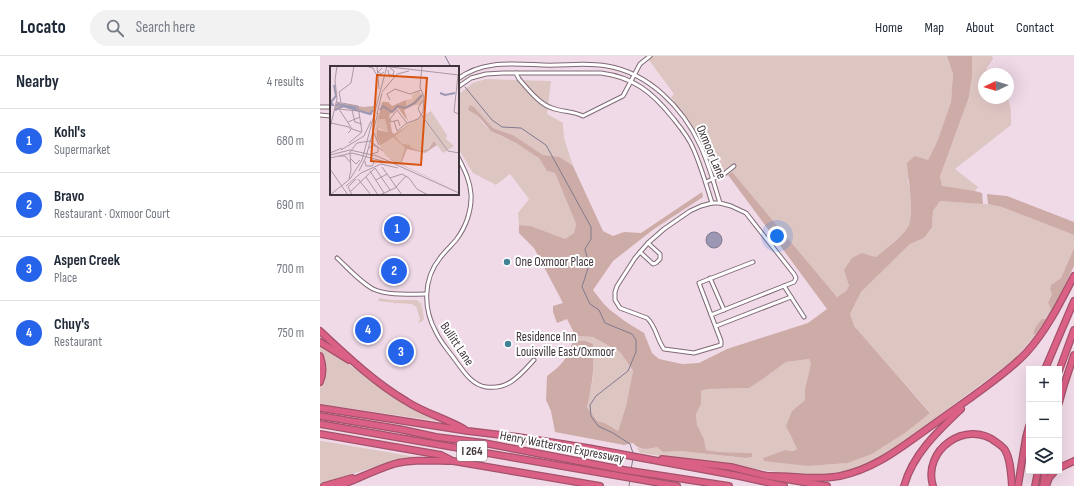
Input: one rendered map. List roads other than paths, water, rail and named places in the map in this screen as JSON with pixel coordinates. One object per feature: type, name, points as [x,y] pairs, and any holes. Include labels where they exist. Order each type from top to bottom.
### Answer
[{"type":"highway","points":[[767,476],[783,475],[802,478],[838,476],[868,468],[880,461],[1004,374],[1033,344],[1052,319],[1074,276]]},
{"type":"highway","points":[[1046,366],[1074,301]]},
{"type":"highway","points":[[1061,366],[1074,330]]},
{"type":"highway","points":[[320,331],[355,362],[405,401],[423,411],[468,431]]},
{"type":"highway","points":[[320,342],[342,356],[355,362]]},
{"type":"highway","points":[[1059,402],[1074,355]]},
{"type":"highway","points":[[320,356],[323,363],[323,371],[320,382]]},
{"type":"highway","points":[[904,485],[912,467],[929,440],[978,392]]},
{"type":"highway","points":[[320,408],[468,431],[518,437],[626,456],[731,467],[767,476],[826,486]]},
{"type":"highway","name":"Henry Watterson Expressway","points":[[320,416],[624,470],[729,486]]},
{"type":"highway","name":"Henry Watterson Expressway","points":[[320,424],[677,486]]},
{"type":"highway","points":[[933,486],[932,467],[936,456],[942,447],[950,440],[970,433],[990,437],[1005,450],[1011,472],[1012,486]]},
{"type":"highway","points":[[320,434],[441,455],[453,461]]},
{"type":"highway","points":[[1018,486],[1026,437]]},
{"type":"highway","points":[[641,457],[784,486]]},
{"type":"highway","points":[[324,486],[412,461],[453,461],[600,486]]},
{"type":"highway","points":[[1062,467],[1074,461]]},
{"type":"highway","points":[[339,486],[387,467]]},
{"type":"highway","points":[[1035,486],[1037,474]]},
{"type":"highway","points":[[1043,486],[1045,474]]},
{"type":"highway","points":[[1046,486],[1052,474]]},
{"type":"street","points":[[516,73],[519,79],[546,106],[583,116],[620,98],[625,94],[640,64],[650,56]]},
{"type":"street","name":"Oxmoor Lane","points":[[459,78],[483,66],[500,64],[595,65],[615,68],[634,74],[656,87],[689,125],[702,150],[720,203]]},
{"type":"street","name":"Oxmoor Lane","points":[[459,86],[471,78],[486,74],[516,73],[601,73],[631,81],[657,99],[680,127],[693,147],[712,203]]},
{"type":"street","points":[[320,106],[330,107]]},
{"type":"street","points":[[320,115],[330,116]]},
{"type":"street","name":"Bullitt Lane","points":[[459,159],[468,179],[470,189],[469,213],[457,239],[440,258],[433,269],[426,294],[429,316],[435,332],[466,374],[478,384],[488,387],[506,385],[516,380],[534,360]]},
{"type":"street","points":[[706,182],[724,174],[734,166]]},
{"type":"street","points":[[711,315],[794,282],[796,278],[746,213],[720,203],[712,203],[690,211],[648,242],[622,277],[615,292],[616,300],[620,308],[647,318],[650,321],[664,349],[669,351],[694,353],[721,345],[716,326],[711,315],[699,283],[753,262]]},
{"type":"street","points":[[640,252],[652,264],[660,260],[660,254],[648,242]]},
{"type":"street","points":[[338,258],[362,281],[374,289],[393,294],[426,294]]},
{"type":"street","points":[[710,278],[724,310]]},
{"type":"street","points":[[784,286],[804,317]]},
{"type":"street","points":[[716,326],[791,297]]},
{"type":"waterway","points":[[445,56],[450,66]]},
{"type":"waterway","points":[[465,87],[492,120],[502,127],[521,128],[546,145],[591,227],[591,239],[585,249],[589,265],[582,287],[590,304],[599,310],[605,323],[632,334],[636,340],[636,352],[628,371],[596,396],[590,405],[591,416],[598,426],[613,433],[630,444],[633,453]]},
{"type":"waterway","points":[[631,469],[633,459]]},
{"type":"waterway","points":[[629,486],[630,480]]},
{"type":"place","name":"Kohl's","points":[[397,229]]},
{"type":"place","name":"One Oxmoor Place","points":[[507,262]]},
{"type":"place","name":"Bravo","points":[[394,271]]},
{"type":"place","name":"Chuy's","points":[[368,330]]},
{"type":"place","name":"Residence Inn Louisville East/Oxmoor","points":[[508,344]]},
{"type":"place","name":"Aspen Creek","points":[[401,352]]}]
